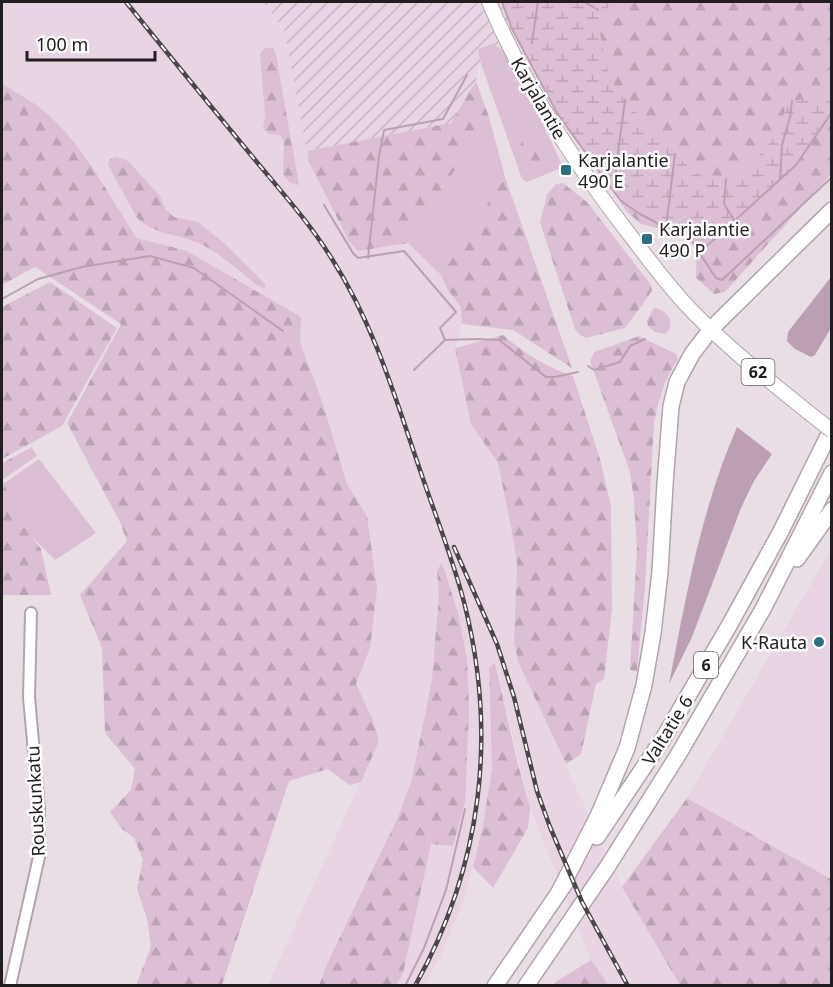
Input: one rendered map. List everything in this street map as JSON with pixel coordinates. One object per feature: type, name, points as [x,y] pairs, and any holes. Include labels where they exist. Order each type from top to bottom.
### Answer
[{"type":"highway","points":[[560,890],[598,816],[627,748],[638,706],[653,633],[660,572],[671,406],[677,382],[692,354],[711,329],[831,210]]},
{"type":"highway","name":"Valtatie 6","points":[[495,986],[664,737],[781,531],[831,429]]},
{"type":"highway","name":"Valtatie 6","points":[[526,986],[608,866],[678,755],[763,609],[831,473]]},
{"type":"highway","points":[[763,609],[831,510]]},
{"type":"main road","name":"Karjalantie","points":[[489,2],[515,59],[570,152],[595,189],[665,281],[711,329]]},
{"type":"main road","name":"62","points":[[711,329],[773,384],[831,429]]},
{"type":"street","name":"Rouskunkatu","points":[[10,986],[39,857],[39,808],[29,697],[31,613]]},
{"type":"shaded area","points":[[2,2],[263,2],[284,29],[309,162],[358,251],[408,243],[441,275],[448,290],[461,307],[462,324],[455,348],[471,424],[498,463],[517,563],[514,641],[518,662],[622,887],[680,985],[608,985],[591,960],[530,808],[495,663],[489,667],[492,769],[483,825],[464,900],[440,958],[424,985],[268,985],[379,741],[373,720],[356,684],[370,648],[367,516],[347,484],[323,404],[300,342],[301,317],[187,251],[137,238],[81,152],[54,120],[24,97],[2,84]]},
{"type":"shaded area","points":[[263,2],[542,2],[496,45],[479,49],[480,61],[476,81],[451,123],[307,151],[284,29]]},
{"type":"shaded area","points":[[831,277],[831,328],[815,355],[811,357],[795,349],[787,341],[788,332]]},
{"type":"shaded area","points":[[737,427],[772,454],[754,481],[741,508],[692,637],[669,684],[688,586],[704,521],[724,458]]},
{"type":"shaded area","points":[[831,549],[831,879],[687,798]]},
{"type":"green space","points":[[502,2],[611,2],[598,25],[609,76],[625,100],[675,154],[706,179],[726,179],[746,171],[782,128],[785,105],[792,101],[831,94],[831,112],[796,165],[700,252],[691,240],[679,231],[661,225],[621,201],[557,113],[512,29]]},
{"type":"green space","points":[[542,2],[831,2],[831,174],[725,292],[714,294],[696,278],[697,238],[641,224],[626,211],[555,90]]},
{"type":"green space","points":[[493,44],[503,50],[562,164],[559,169],[527,182],[522,179],[480,61],[478,49]]},
{"type":"green space","points":[[265,48],[273,48],[276,55],[299,185],[290,183],[283,174],[284,141],[280,135],[269,134],[263,129],[265,114],[260,54]]},
{"type":"green space","points":[[476,81],[489,117],[408,243],[358,251],[349,241],[309,162],[307,151],[451,123]]},
{"type":"green space","points":[[2,84],[43,110],[67,134],[89,162],[137,238],[187,251],[301,317],[300,342],[323,404],[347,484],[367,516],[377,589],[370,648],[356,684],[373,720],[379,741],[361,782],[349,785],[328,769],[289,781],[222,985],[136,985],[151,947],[147,919],[137,889],[143,860],[134,838],[121,828],[110,812],[131,790],[135,769],[105,733],[102,648],[80,595],[127,541],[120,522],[67,423],[121,324],[35,267],[2,285]]},
{"type":"green space","points":[[489,117],[505,177],[441,275],[408,243]]},
{"type":"green space","points":[[524,139],[533,142],[543,155],[546,165],[543,175],[530,177],[520,166],[516,152]]},
{"type":"green space","points":[[115,157],[127,160],[160,196],[166,210],[174,217],[198,222],[225,244],[266,285],[264,288],[201,244],[151,228],[137,218],[108,165],[110,159]]},
{"type":"green space","points":[[505,177],[572,368],[513,330],[462,324],[461,307],[448,290],[441,275]]},
{"type":"green space","points":[[563,183],[587,202],[651,285],[652,290],[648,297],[625,328],[586,338],[575,329],[540,222],[547,195],[556,184]]},
{"type":"green space","points":[[50,282],[117,328],[62,426],[2,459],[2,307]]},
{"type":"green space","points":[[654,308],[663,311],[669,318],[669,330],[665,334],[655,332],[648,326],[647,320]]},
{"type":"green space","points":[[503,335],[536,359],[573,376],[600,459],[611,506],[612,609],[604,679],[596,684],[581,754],[566,764],[518,662],[514,641],[517,563],[511,527],[498,463],[471,424],[455,348]]},
{"type":"green space","points":[[639,336],[676,354],[678,359],[660,398],[654,423],[645,587],[637,671],[630,670],[637,549],[630,472],[590,361],[594,352]]},
{"type":"green space","points":[[32,447],[37,456],[2,480],[2,463]]},
{"type":"green space","points":[[39,459],[96,533],[55,560],[26,531],[2,485]]},
{"type":"green space","points":[[2,480],[20,520],[41,549],[51,595],[2,595]]},
{"type":"green space","points":[[442,563],[458,613],[467,659],[469,710],[465,802],[453,846],[431,844],[403,973],[396,985],[319,985],[398,817],[412,779],[432,680],[439,595],[437,570]]},
{"type":"green space","points":[[495,663],[530,808],[528,828],[493,888],[473,867],[483,825],[492,769],[489,667]]},
{"type":"green space","points":[[687,798],[831,879],[831,985],[680,985],[622,887]]},
{"type":"green space","points":[[591,960],[608,985],[554,985],[557,981]]},
{"type":"waterway","points":[[502,2],[512,29],[557,113],[621,201],[640,214],[679,231],[691,240],[716,278],[722,280],[832,177]]},
{"type":"waterway","points":[[532,43],[538,2]]},
{"type":"waterway","points":[[585,2],[598,10]]},
{"type":"waterway","points":[[368,258],[384,130],[443,119],[467,75]]},
{"type":"waterway","points":[[613,190],[625,100]]},
{"type":"waterway","points":[[780,179],[782,145],[792,101]]},
{"type":"waterway","points":[[700,252],[796,165],[832,112]]},
{"type":"waterway","points":[[666,227],[675,154]]},
{"type":"waterway","points":[[726,179],[724,204],[734,220]]},
{"type":"waterway","points":[[324,205],[358,258],[404,251],[456,312],[440,328],[445,340]]},
{"type":"waterway","points":[[2,299],[38,279],[82,267],[150,256],[194,268],[283,331]]},
{"type":"waterway","points":[[414,370],[445,340],[476,339],[499,340],[546,377],[578,372]]},
{"type":"waterway","points":[[588,366],[594,370],[620,362],[630,346],[645,339]]},
{"type":"waterway","points":[[405,986],[424,948],[446,890],[465,809]]},
{"type":"railway","points":[[126,2],[304,219],[347,284],[360,309],[392,387],[464,602],[474,652],[480,701],[481,750],[477,799],[469,847],[456,894],[438,941],[415,986]]},
{"type":"railway","points":[[454,547],[497,644],[514,697],[537,791],[550,827],[582,902],[628,986]]},
{"type":"place","name":"Karjalantie 490 E","points":[[566,170]]},
{"type":"place","name":"Karjalantie 490 P","points":[[647,239]]},
{"type":"place","name":"K-Rauta","points":[[819,642]]}]
